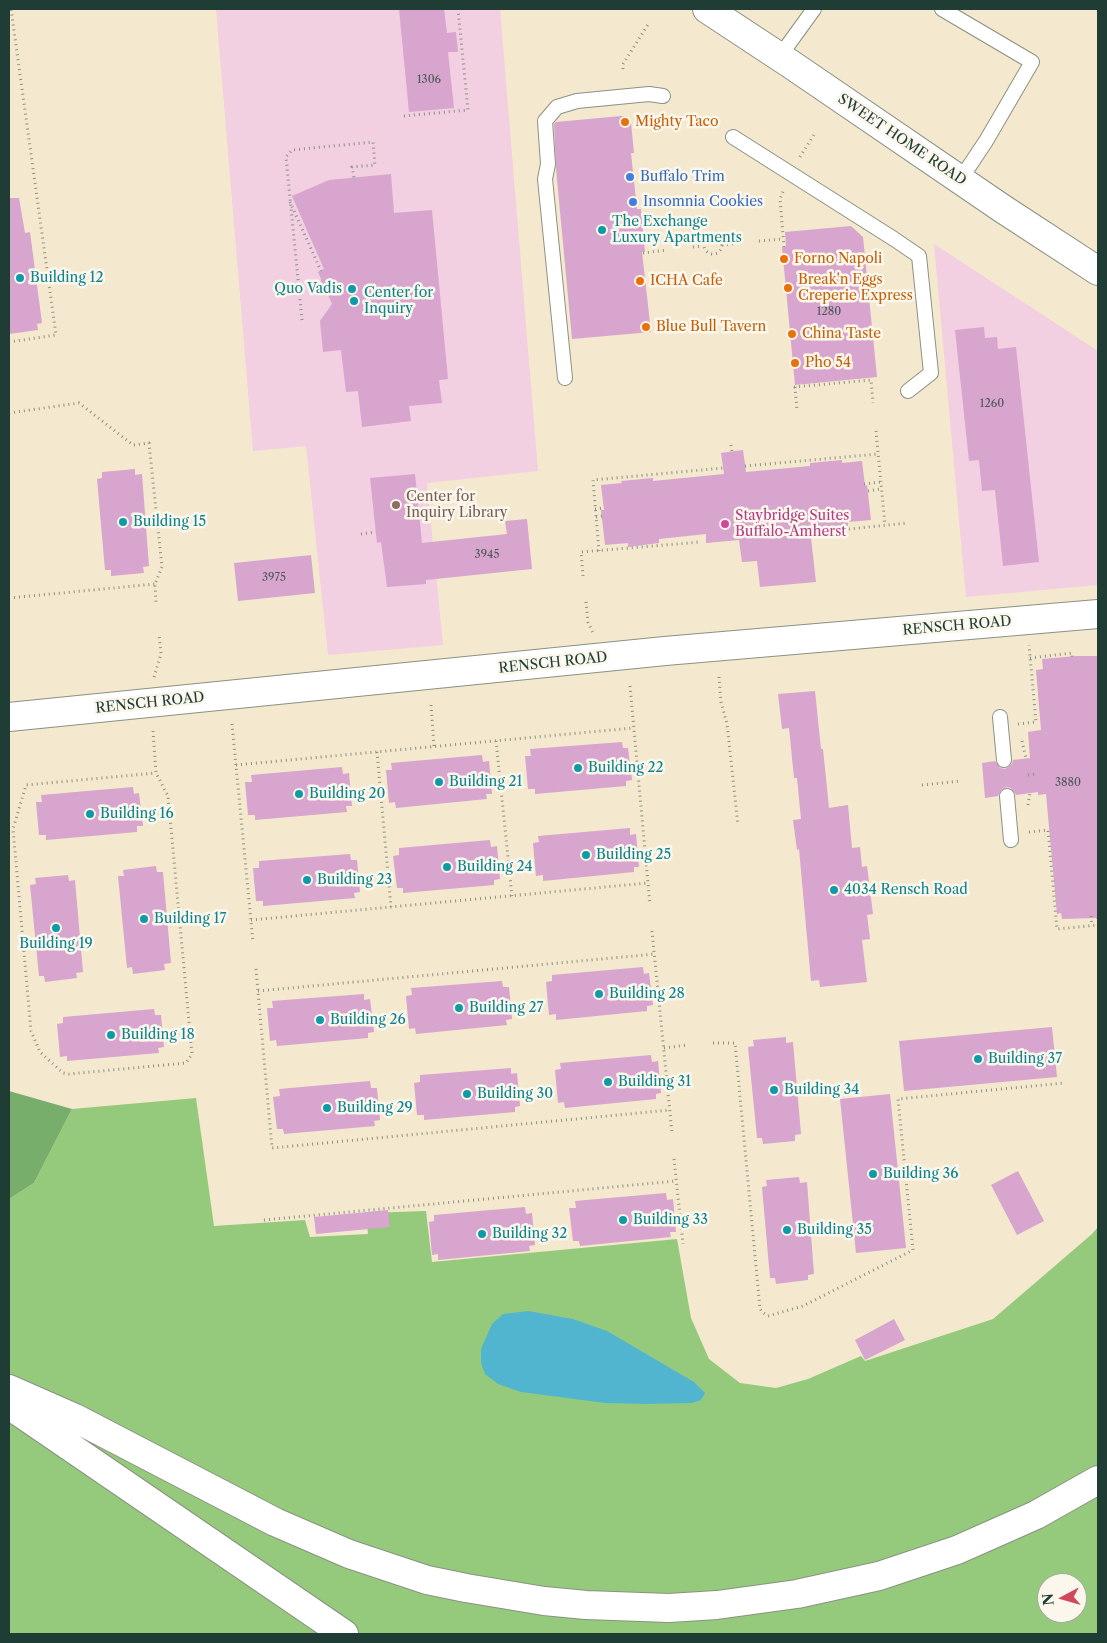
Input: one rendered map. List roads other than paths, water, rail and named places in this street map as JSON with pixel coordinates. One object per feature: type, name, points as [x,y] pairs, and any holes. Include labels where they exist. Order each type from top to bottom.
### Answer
[{"type":"main road","name":"SWEET HOME ROAD","points":[[707,9],[780,56],[960,180],[1098,271]]},
{"type":"main road","name":"RENSCH ROAD","points":[[9,717],[665,651],[1098,614]]},
{"type":"main road","points":[[9,1389],[75,1418],[275,1522],[349,1554],[427,1580],[544,1601],[586,1606],[650,1608],[717,1605],[796,1594],[879,1576],[957,1550],[1028,1519],[1098,1480]]},
{"type":"main road","points":[[9,1405],[344,1634]]},
{"type":"lane","points":[[780,56],[814,9]]},
{"type":"lane","points":[[942,9],[1032,62],[986,141],[960,180]]},
{"type":"lane","points":[[565,378],[545,179],[548,164],[545,121],[557,107],[577,101],[649,94],[663,96]]},
{"type":"lane","points":[[733,137],[919,256],[931,373],[908,391]]},
{"type":"lane","points":[[1000,717],[1004,760]]},
{"type":"lane","points":[[1007,796],[1011,840]]},
{"type":"water","points":[[528,1311],[573,1319],[607,1331],[694,1382],[705,1393],[701,1400],[692,1403],[605,1403],[521,1392],[498,1384],[485,1374],[481,1363],[481,1349],[492,1324],[503,1314]]},
{"type":"place","name":"Mighty Taco","points":[[625,122]]},
{"type":"place","name":"Buffalo Trim","points":[[630,177]]},
{"type":"place","name":"Insomnia Cookies","points":[[633,202]]},
{"type":"place","name":"The Exchange Luxury Apartments","points":[[602,230]]},
{"type":"place","name":"Forno Napoli","points":[[784,259]]},
{"type":"place","name":"Building 12","points":[[20,278]]},
{"type":"place","name":"ICHA Cafe","points":[[640,281]]},
{"type":"place","name":"Break'n Eggs Creperie Express","points":[[788,288]]},
{"type":"place","name":"Quo Vadis","points":[[352,289]]},
{"type":"place","name":"Center for Inquiry","points":[[354,301]]},
{"type":"place","name":"Blue Bull Tavern","points":[[646,327]]},
{"type":"place","name":"China Taste","points":[[792,334]]},
{"type":"place","name":"Pho 54","points":[[795,363]]},
{"type":"place","name":"Center for Inquiry Library","points":[[396,505]]},
{"type":"place","name":"Building 15","points":[[123,522]]},
{"type":"place","name":"Staybridge Suites Buffalo-Amherst","points":[[725,524]]},
{"type":"place","name":"Building 22","points":[[578,768]]},
{"type":"place","name":"Building 21","points":[[439,782]]},
{"type":"place","name":"Building 20","points":[[299,794]]},
{"type":"place","name":"Building 16","points":[[90,814]]},
{"type":"place","name":"Building 25","points":[[586,855]]},
{"type":"place","name":"Building 24","points":[[447,867]]},
{"type":"place","name":"Building 23","points":[[307,880]]},
{"type":"place","name":"4034 Rensch Road","points":[[834,890]]},
{"type":"place","name":"Building 17","points":[[144,919]]},
{"type":"place","name":"Building 19","points":[[56,928]]},
{"type":"place","name":"Building 28","points":[[599,994]]},
{"type":"place","name":"Building 27","points":[[459,1008]]},
{"type":"place","name":"Building 26","points":[[320,1020]]},
{"type":"place","name":"Building 18","points":[[111,1035]]},
{"type":"place","name":"Building 37","points":[[978,1059]]},
{"type":"place","name":"Building 31","points":[[608,1082]]},
{"type":"place","name":"Building 34","points":[[774,1090]]},
{"type":"place","name":"Building 30","points":[[467,1094]]},
{"type":"place","name":"Building 29","points":[[327,1108]]},
{"type":"place","name":"Building 36","points":[[873,1174]]},
{"type":"place","name":"Building 33","points":[[623,1220]]},
{"type":"place","name":"Building 35","points":[[787,1230]]},
{"type":"place","name":"Building 32","points":[[482,1234]]}]
